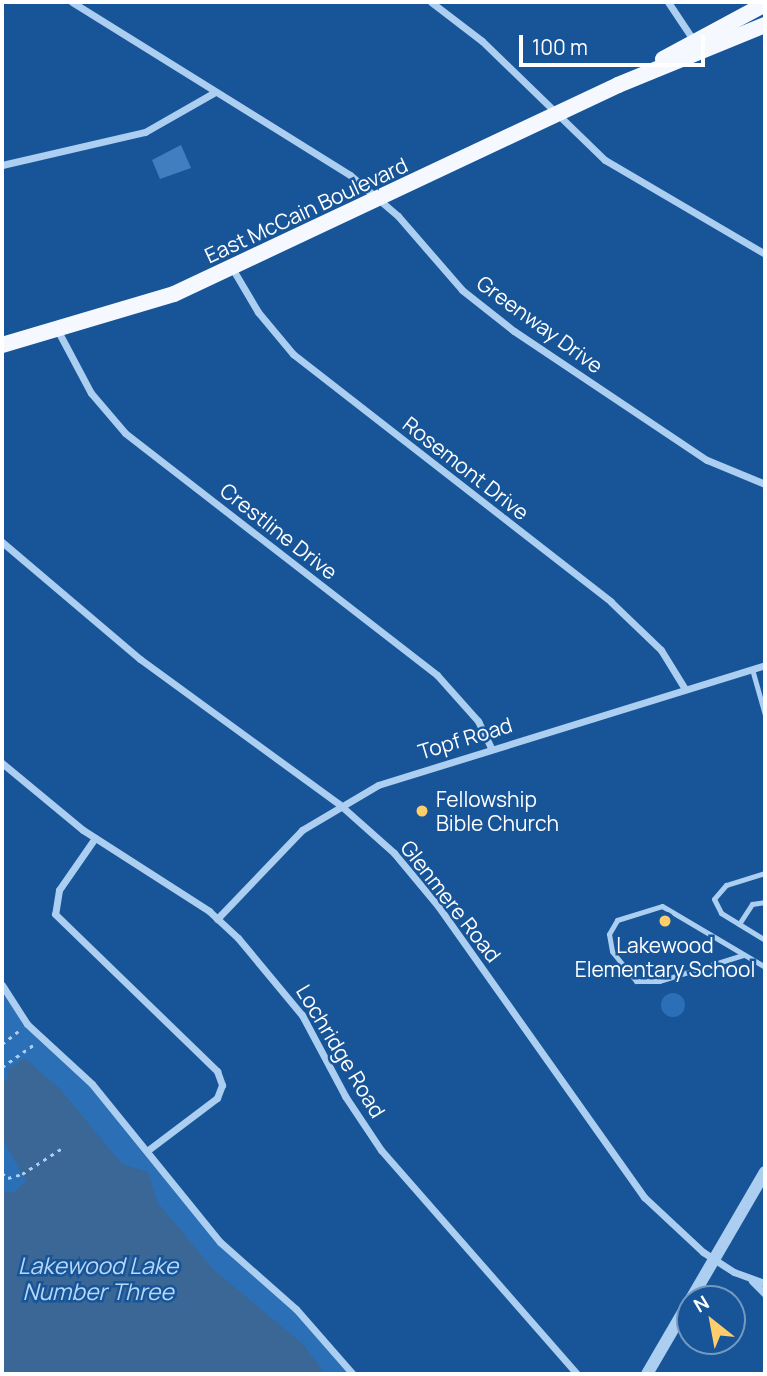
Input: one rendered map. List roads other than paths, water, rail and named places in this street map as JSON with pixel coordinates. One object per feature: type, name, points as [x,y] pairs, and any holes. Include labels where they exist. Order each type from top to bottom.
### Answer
[{"type":"main road","name":"East McCain Boulevard","points":[[618,85],[765,4]]},
{"type":"main road","name":"East McCain Boulevard","points":[[2,345],[137,308],[232,268],[379,200],[618,85],[765,25]]},
{"type":"street","name":"Greenway Drive","points":[[72,2],[328,161],[379,200],[462,290],[505,325],[708,460],[765,484]]},
{"type":"street","points":[[431,2],[482,41],[605,160],[765,254]]},
{"type":"street","points":[[668,2],[694,41]]},
{"type":"street","points":[[2,165],[145,132],[215,92]]},
{"type":"street","name":"Rosemont Drive","points":[[232,268],[258,312],[293,354],[611,601],[660,650],[685,689]]},
{"type":"street","name":"Crestline Drive","points":[[58,331],[92,393],[125,433],[437,675],[478,722],[491,748]]},
{"type":"street","name":"Glenmere Road","points":[[2,542],[140,659],[339,804],[394,853],[438,906],[645,1197],[713,1258],[752,1281],[765,1294]]},
{"type":"street","name":"Topf Road","points":[[217,919],[278,850],[339,804],[408,773],[765,665]]},
{"type":"street","name":"Lochridge Road","points":[[2,763],[95,838],[217,919],[285,990],[382,1150],[577,1374]]},
{"type":"street","points":[[95,838],[59,890],[55,914],[217,1071],[222,1085],[217,1098],[147,1151]]},
{"type":"street","points":[[2,985],[27,1024],[92,1084],[220,1242],[296,1309],[353,1374]]},
{"type":"street","points":[[698,1285],[765,1172]]},
{"type":"street","name":"Glenmere Road","points":[[752,1281],[765,1283]]},
{"type":"street","points":[[648,1374],[676,1325]]},
{"type":"lane","points":[[752,669],[765,715]]},
{"type":"lane","points":[[765,873],[726,884],[717,893],[715,906],[765,940]]},
{"type":"lane","points":[[739,924],[752,904],[765,902]]},
{"type":"lane","points":[[743,955],[659,981],[636,981],[611,951],[610,934],[617,920],[662,906],[765,967]]},
{"type":"water","name":"Lakewood Lake Number Three","points":[[25,1058],[61,1090],[122,1164],[148,1172],[158,1203],[214,1270],[304,1345],[325,1374],[2,1374],[2,1192],[14,1192],[26,1181],[2,1138],[2,1083],[8,1079],[7,1070]]},
{"type":"place","name":"Fellowship Bible Church","points":[[422,811]]},
{"type":"place","name":"Lakewood Elementary School","points":[[665,921]]}]
